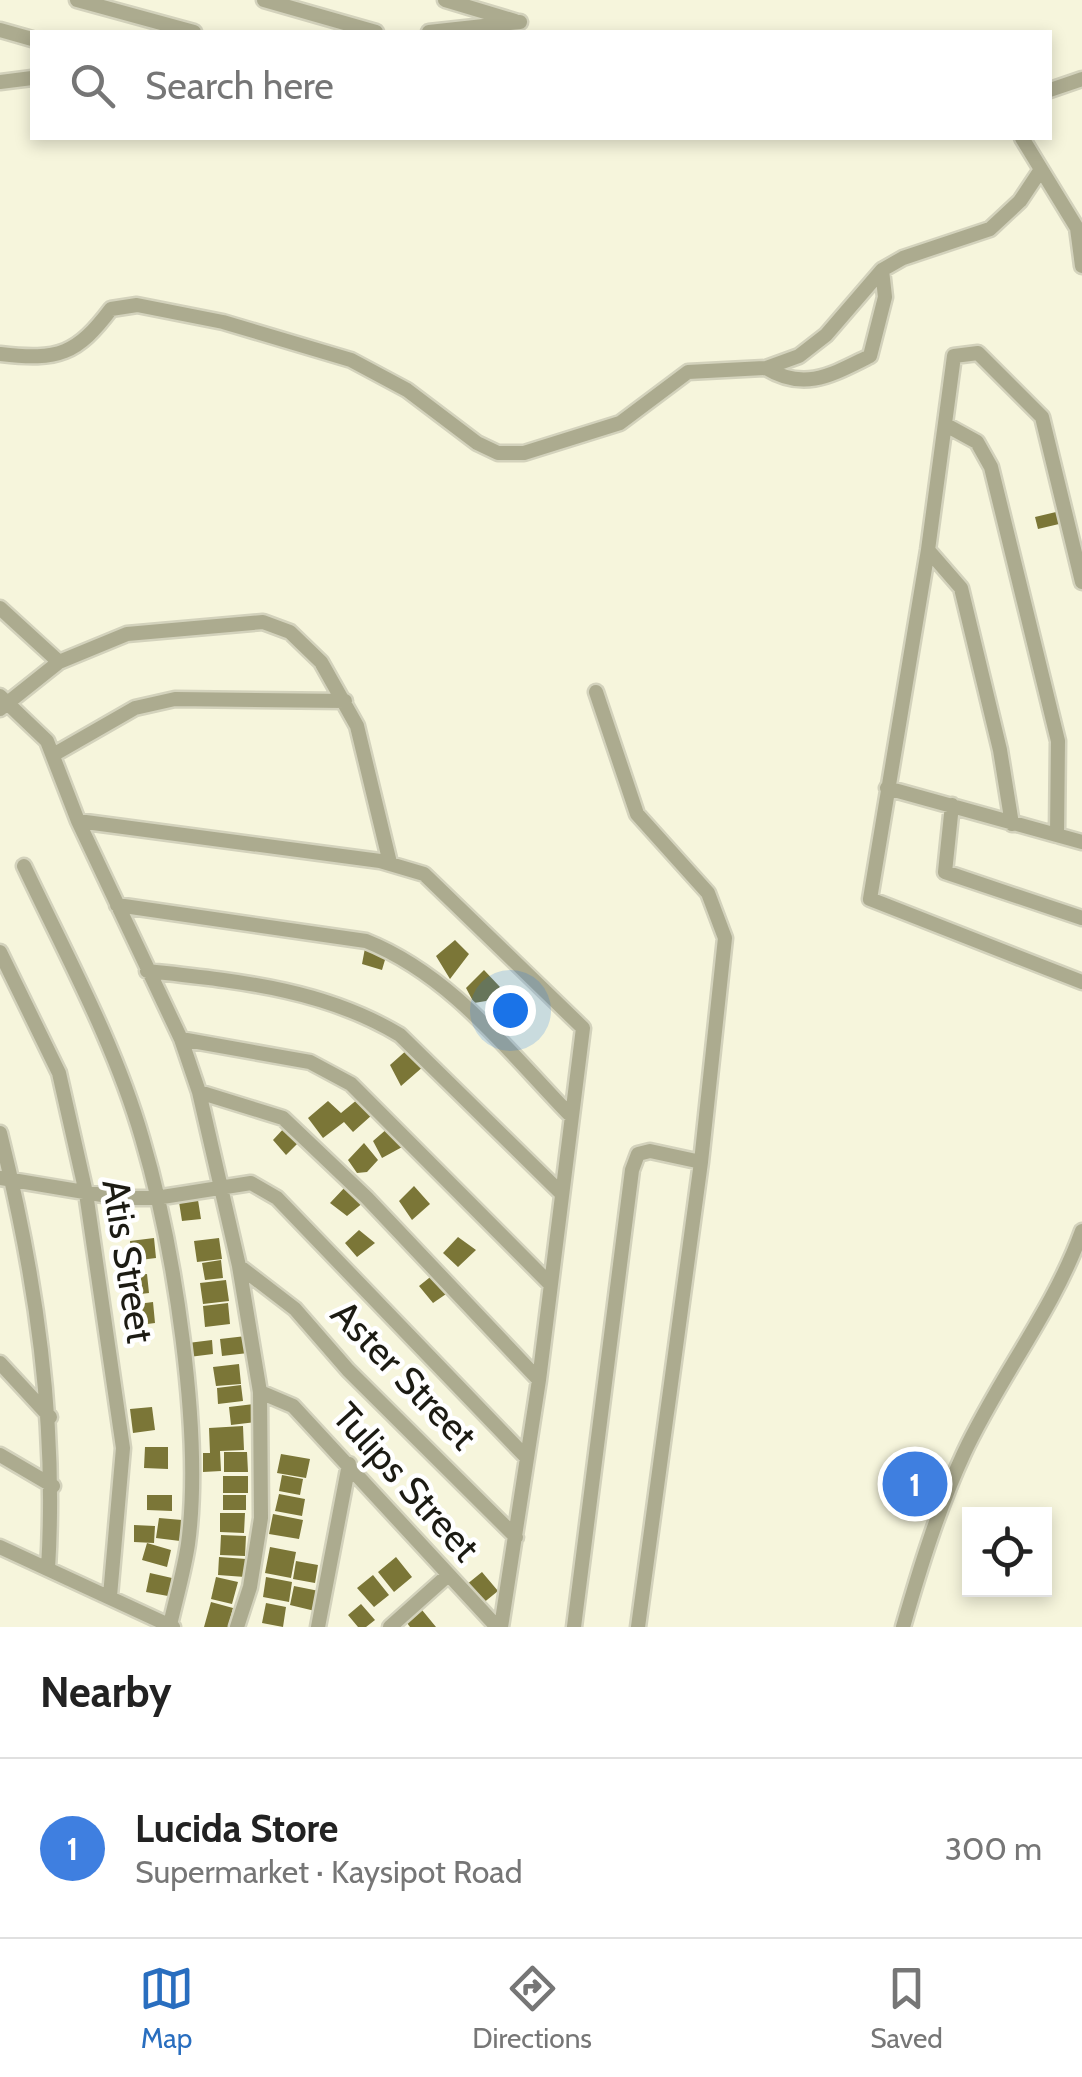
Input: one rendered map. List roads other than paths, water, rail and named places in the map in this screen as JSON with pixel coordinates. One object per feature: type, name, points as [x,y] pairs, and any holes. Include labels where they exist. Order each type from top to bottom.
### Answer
[{"type":"street","points":[[77,0],[187,30]]},
{"type":"street","points":[[264,0],[369,30]]},
{"type":"street","points":[[446,0],[520,22],[447,30]]},
{"type":"street","points":[[0,30],[30,39]]},
{"type":"street","points":[[0,82],[30,78]]},
{"type":"street","points":[[1052,89],[1082,80]]},
{"type":"street","points":[[1023,140],[1076,228],[1082,266]]},
{"type":"street","points":[[0,354],[58,352],[84,345],[112,309],[137,304],[223,322],[351,360],[407,390],[498,453],[524,453],[620,423],[688,372],[766,368],[799,356],[826,335],[882,270],[903,258],[990,229],[1020,201],[1040,171]]},
{"type":"street","points":[[766,368],[784,378],[817,382],[870,356],[885,297],[882,270]]},
{"type":"street","points":[[1082,582],[1042,418],[994,364],[978,353],[954,356],[928,550],[870,899],[1082,982]]},
{"type":"street","points":[[946,425],[977,442],[991,467],[1058,741],[1058,835]]},
{"type":"street","points":[[928,550],[961,588],[1000,750],[1012,824]]},
{"type":"street","points":[[0,608],[59,662]]},
{"type":"street","points":[[236,1627],[250,1587],[260,1518],[260,1392],[222,1186],[200,1092],[181,1039],[78,822],[47,741],[4,703],[59,662],[126,634],[262,622],[290,632],[322,662],[357,726],[390,863]]},
{"type":"street","points":[[596,692],[637,814],[708,893],[720,915],[724,938],[702,1162],[638,1627]]},
{"type":"street","points":[[54,755],[135,708],[175,699],[345,702]]},
{"type":"street","points":[[887,788],[1082,842]]},
{"type":"street","points":[[952,805],[945,872],[1082,918]]},
{"type":"street","points":[[78,822],[390,863],[424,874],[584,1028],[569,1114],[539,1380],[499,1627]]},
{"type":"street","points":[[0,1547],[172,1626],[188,1542],[190,1432],[173,1285],[142,1137],[106,1042],[24,866]]},
{"type":"street","points":[[116,906],[366,941],[402,955],[437,978],[569,1114]]},
{"type":"street","name":"Atis Street","points":[[0,952],[60,1072],[86,1193],[124,1448],[110,1596]]},
{"type":"street","points":[[147,971],[260,984],[335,1002],[369,1016],[400,1035],[561,1193]]},
{"type":"street","points":[[181,1039],[310,1062],[351,1084],[550,1284]]},
{"type":"street","points":[[200,1092],[282,1118],[368,1198],[539,1380]]},
{"type":"street","points":[[0,1133],[51,1417],[53,1486],[48,1569]]},
{"type":"street","points":[[574,1627],[632,1170],[638,1154],[650,1151],[702,1162]]},
{"type":"street","points":[[6,1179],[86,1193],[156,1198],[251,1183],[277,1198],[526,1458]]},
{"type":"street","points":[[904,1627],[924,1552],[964,1453],[1060,1289],[1082,1231]]},
{"type":"street","name":"Aster Street","points":[[238,1266],[295,1309],[348,1370],[516,1537]]},
{"type":"street","points":[[0,1364],[51,1417]]},
{"type":"street","name":"Tulips Street","points":[[260,1392],[293,1406],[447,1576],[499,1627]]},
{"type":"street","points":[[0,1455],[53,1486]]},
{"type":"street","points":[[318,1627],[349,1464]]},
{"type":"street","points":[[390,1627],[447,1576]]},
{"type":"place","name":"Lucida Store","points":[[915,1484]]}]
